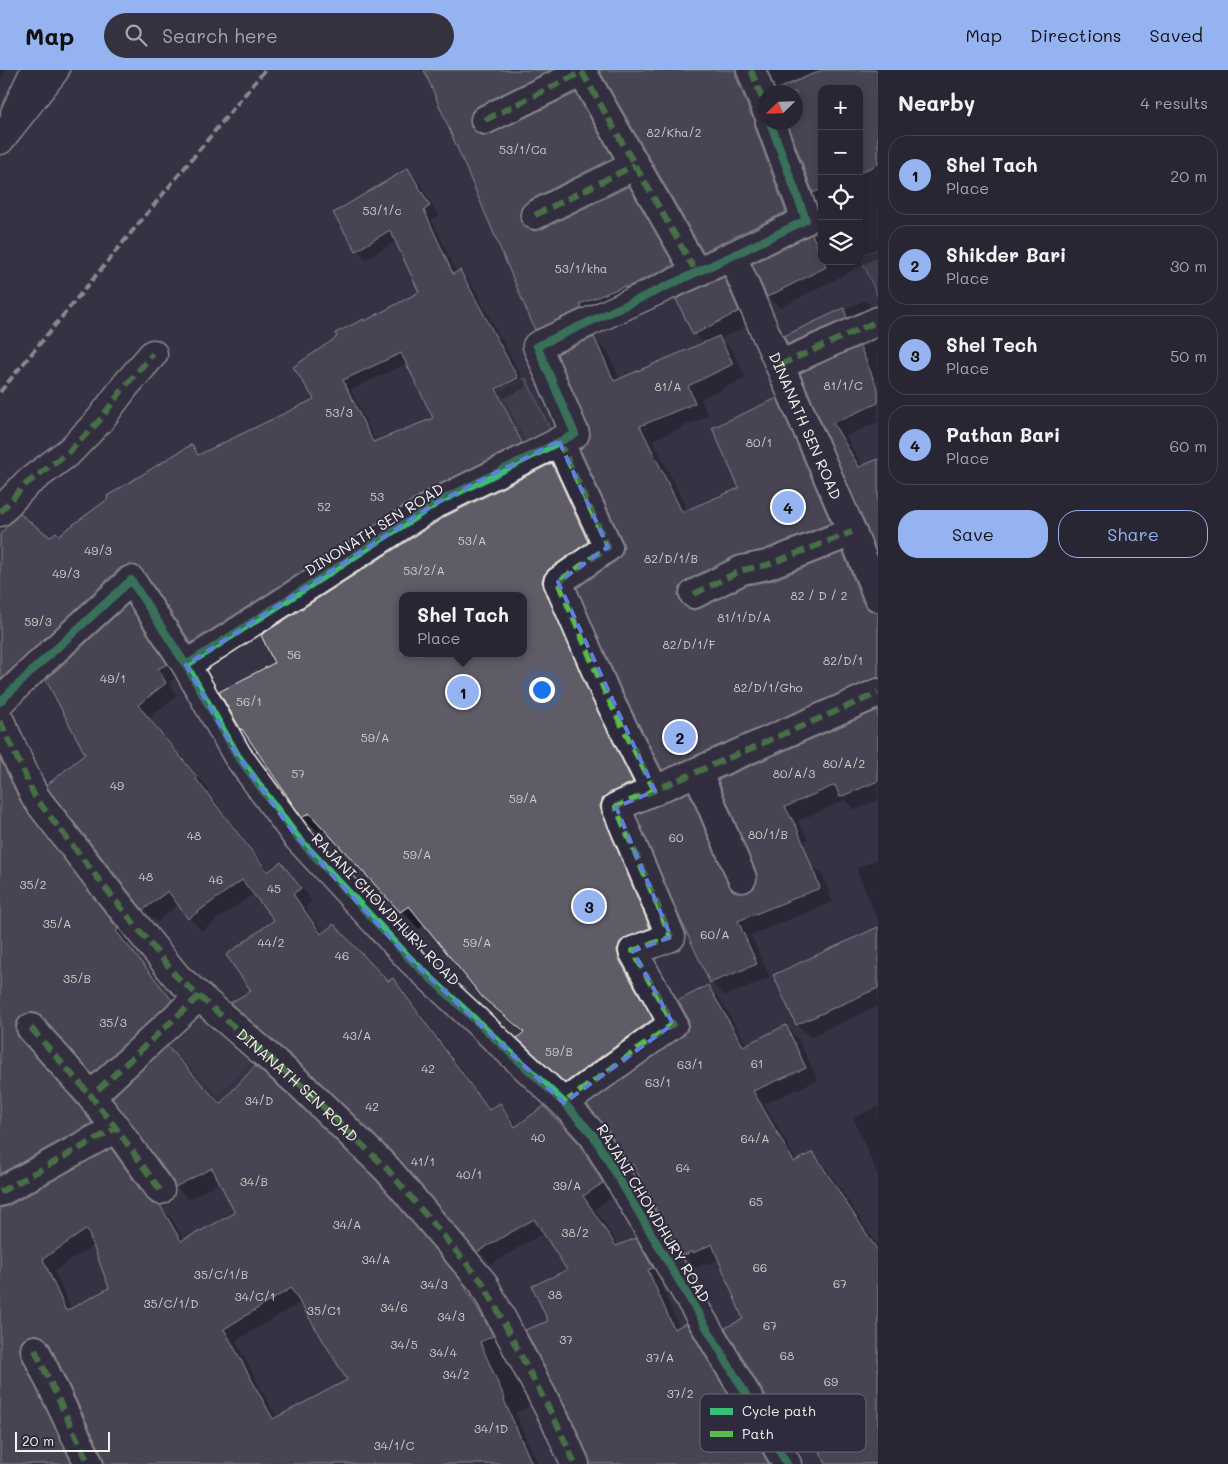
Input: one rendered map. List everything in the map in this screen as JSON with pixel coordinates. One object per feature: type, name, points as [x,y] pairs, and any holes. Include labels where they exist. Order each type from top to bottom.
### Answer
[{"type":"street","points":[[4,135],[35,70]]},
{"type":"street","points":[[4,135],[55,70]]},
{"type":"street","points":[[751,70],[758,88]]},
{"type":"street","points":[[485,120],[582,72],[696,272]]},
{"type":"street","name":"DINONATH SEN ROAD","points":[[186,665],[438,502],[575,434],[538,346],[806,220],[773,130]]},
{"type":"street","points":[[535,215],[635,165]]},
{"type":"street","name":"DINANATH SEN ROAD","points":[[732,256],[852,532],[878,597]]},
{"type":"street","points":[[780,365],[878,322]]},
{"type":"street","points":[[0,512],[26,484],[70,450],[99,421],[126,385],[153,354]]},
{"type":"street","points":[[559,441],[608,547],[558,582],[606,694],[655,791]]},
{"type":"street","points":[[694,594],[742,570],[767,565],[852,532]]},
{"type":"street","name":"RAJANI CHOWDHURY ROAD","points":[[0,702],[131,580],[186,665],[237,755],[297,838],[410,959],[564,1103],[593,1135],[746,1394]]},
{"type":"street","points":[[564,1103],[674,1024],[633,951],[671,936],[616,807],[698,773],[878,693]]},
{"type":"street","name":"DINANATH SEN ROAD","points":[[1,727],[34,797],[177,977],[302,1086],[388,1170],[483,1283],[558,1426],[575,1464]]},
{"type":"street","points":[[698,773],[742,878]]},
{"type":"street","points":[[91,1096],[199,996]]},
{"type":"street","points":[[31,1028],[91,1096],[160,1190]]},
{"type":"street","points":[[0,1192],[116,1128]]},
{"type":"street","points":[[35,1350],[89,1464]]},
{"type":"street","name":"RAJANI CHOWDHURY ROAD","points":[[780,1452],[787,1464]]},
{"type":"highlighted area","points":[[559,441],[608,547],[558,582],[655,791],[616,807],[671,937],[633,951],[673,1024],[564,1103],[410,959],[297,837],[237,755],[186,665],[438,502]]},
{"type":"shaded area","points":[[878,249],[878,298],[863,263],[863,255]]},
{"type":"shaded area","points":[[526,378],[555,440],[528,452],[499,390]]},
{"type":"shaded area","points":[[198,1005],[253,1060],[218,1095],[163,1040]]},
{"type":"building","points":[[424,70],[551,70],[478,106],[472,111],[471,127],[477,133],[484,136],[491,134],[576,93],[613,158],[528,201],[522,207],[520,214],[521,222],[527,228],[535,231],[542,229],[629,186],[674,265],[625,288],[625,286],[580,304],[582,308],[535,330]]},
{"type":"building","points":[[599,70],[736,70],[736,76],[751,115],[755,119],[755,127],[786,212],[703,252]]},
{"type":"building","points":[[822,70],[878,70],[878,164],[863,171],[863,85],[818,85],[818,191],[813,193],[790,130],[803,130],[803,85],[787,85]]},
{"type":"building","points":[[408,168],[430,206],[424,210],[453,274],[460,270],[518,378],[496,389],[522,443],[430,489],[191,643],[144,572],[137,566],[128,565],[120,568],[0,680],[0,535],[9,524],[20,514],[50,537],[56,532],[59,535],[108,499],[107,496],[192,444],[198,455],[314,399],[293,367],[337,337],[335,333],[364,319],[365,321],[419,292],[390,230],[356,251],[333,213]],"holes":[[[401,353],[433,418],[373,442],[343,380]]]},
{"type":"building","points":[[812,234],[818,248],[818,265],[825,265],[826,267],[767,297],[752,264]]},
{"type":"building","points":[[724,277],[739,311],[693,335],[676,299]]},
{"type":"building","points":[[844,308],[847,318],[788,344],[784,336]]},
{"type":"building","points":[[719,336],[733,364],[688,386],[695,403],[640,426],[682,512],[739,488],[712,428],[777,398],[831,523],[763,550],[735,556],[687,580],[681,586],[678,594],[680,601],[686,607],[694,610],[701,608],[747,585],[773,580],[843,552],[863,603],[869,610],[878,612],[878,678],[662,770],[620,687],[577,588],[617,560],[622,554],[624,547],[580,449],[588,442],[590,436],[589,428],[557,354],[594,337],[614,381]]},
{"type":"building","points":[[860,346],[878,390],[878,403],[833,423],[859,467],[878,459],[878,555],[800,373]]},
{"type":"building","points":[[552,463],[588,542],[549,569],[542,581],[592,700],[633,782],[609,793],[603,798],[600,806],[650,928],[627,937],[620,942],[617,950],[619,959],[653,1019],[565,1083],[517,1038],[524,1032],[483,998],[409,906],[400,912],[309,813],[302,818],[241,730],[219,692],[274,663],[261,635],[446,516]]},
{"type":"building","points":[[128,604],[167,664],[158,669],[166,683],[138,705],[197,777],[196,779],[268,872],[281,862],[301,888],[293,894],[321,934],[334,924],[388,981],[393,978],[489,1110],[500,1103],[515,1127],[544,1106],[580,1144],[603,1183],[583,1196],[616,1246],[636,1238],[653,1268],[648,1270],[674,1329],[686,1323],[728,1394],[700,1394],[700,1452],[762,1452],[769,1464],[590,1464],[572,1419],[525,1330],[548,1321],[532,1286],[567,1270],[534,1219],[477,1252],[399,1159],[312,1074],[230,1003],[251,991],[226,955],[274,920],[242,880],[188,919],[168,891],[143,910],[48,789],[47,785],[85,754],[46,680]]},
{"type":"building","points":[[878,710],[878,781],[840,797],[835,785],[785,807],[797,828],[820,888],[738,921],[757,964],[710,983],[636,815],[689,792],[728,884],[732,890],[740,893],[748,892],[754,888],[757,880],[756,872],[718,780]]},
{"type":"building","points":[[0,758],[23,806],[118,929],[116,931],[172,1000],[92,1074],[42,1017],[36,1013],[28,1013],[20,1017],[16,1023],[16,1031],[19,1038],[92,1123],[0,1174]]},
{"type":"building","points":[[878,927],[878,988],[796,1025],[773,975]]},
{"type":"building","points":[[708,985],[743,1046],[786,1025],[806,1068],[753,1091],[794,1162],[813,1152],[878,1251],[878,1464],[826,1464],[820,1452],[866,1452],[866,1394],[764,1394],[725,1328],[743,1319],[712,1244],[682,1256],[633,1164],[630,1167],[606,1127],[587,1105],[687,1031],[689,1023],[687,1016],[678,1001]]},
{"type":"building","points":[[167,1046],[220,1104],[255,1066],[291,1097],[377,1181],[463,1283],[493,1336],[480,1342],[532,1464],[104,1464],[103,1457],[49,1343],[43,1337],[36,1334],[22,1341],[20,1348],[21,1356],[72,1464],[0,1464],[0,1208],[8,1206],[111,1148],[147,1199],[153,1204],[160,1205],[181,1241],[235,1213],[212,1168],[175,1187],[173,1181],[112,1098]],"holes":[[[87,1229],[109,1288],[66,1311],[43,1259]],[[291,1288],[347,1380],[273,1419],[224,1329]]]},
{"type":"railway","points":[[0,392],[265,70]]},
{"type":"marked path","points":[[751,70],[758,88]]},
{"type":"marked path","points":[[485,120],[582,72],[696,272]]},
{"type":"marked path","points":[[535,215],[635,165]]},
{"type":"marked path","points":[[780,365],[878,321]]},
{"type":"marked path","points":[[0,512],[26,484],[70,451],[99,421],[126,385],[153,354]]},
{"type":"marked path","points":[[559,441],[608,547],[558,582],[606,694],[655,791]]},
{"type":"marked path","points":[[694,594],[742,570],[767,565],[852,532]]},
{"type":"marked path","points":[[564,1103],[673,1024],[633,951],[671,937],[616,807],[878,693]]},
{"type":"marked path","points":[[0,721],[35,797],[177,977],[302,1086],[388,1170],[483,1283],[558,1426],[575,1464]]},
{"type":"marked path","points":[[160,1190],[91,1096],[199,996]]},
{"type":"marked path","points":[[31,1028],[91,1096]]},
{"type":"marked path","points":[[0,1192],[116,1128]]},
{"type":"marked path","points":[[35,1350],[89,1464]]},
{"type":"cycle path","points":[[186,665],[438,502],[575,434],[537,346],[806,220],[773,130]]},
{"type":"cycle path","points":[[0,702],[131,580],[186,665],[237,755],[297,837],[410,959],[564,1103],[593,1135],[746,1394]]},
{"type":"cycle path","points":[[780,1452],[787,1464]]},
{"type":"place","name":"Pathan Bari","points":[[788,507]]},
{"type":"place","name":"Shel Tach","points":[[463,692]]},
{"type":"place","name":"Shikder Bari","points":[[680,737]]},
{"type":"place","name":"Shel Tech","points":[[589,906]]}]
